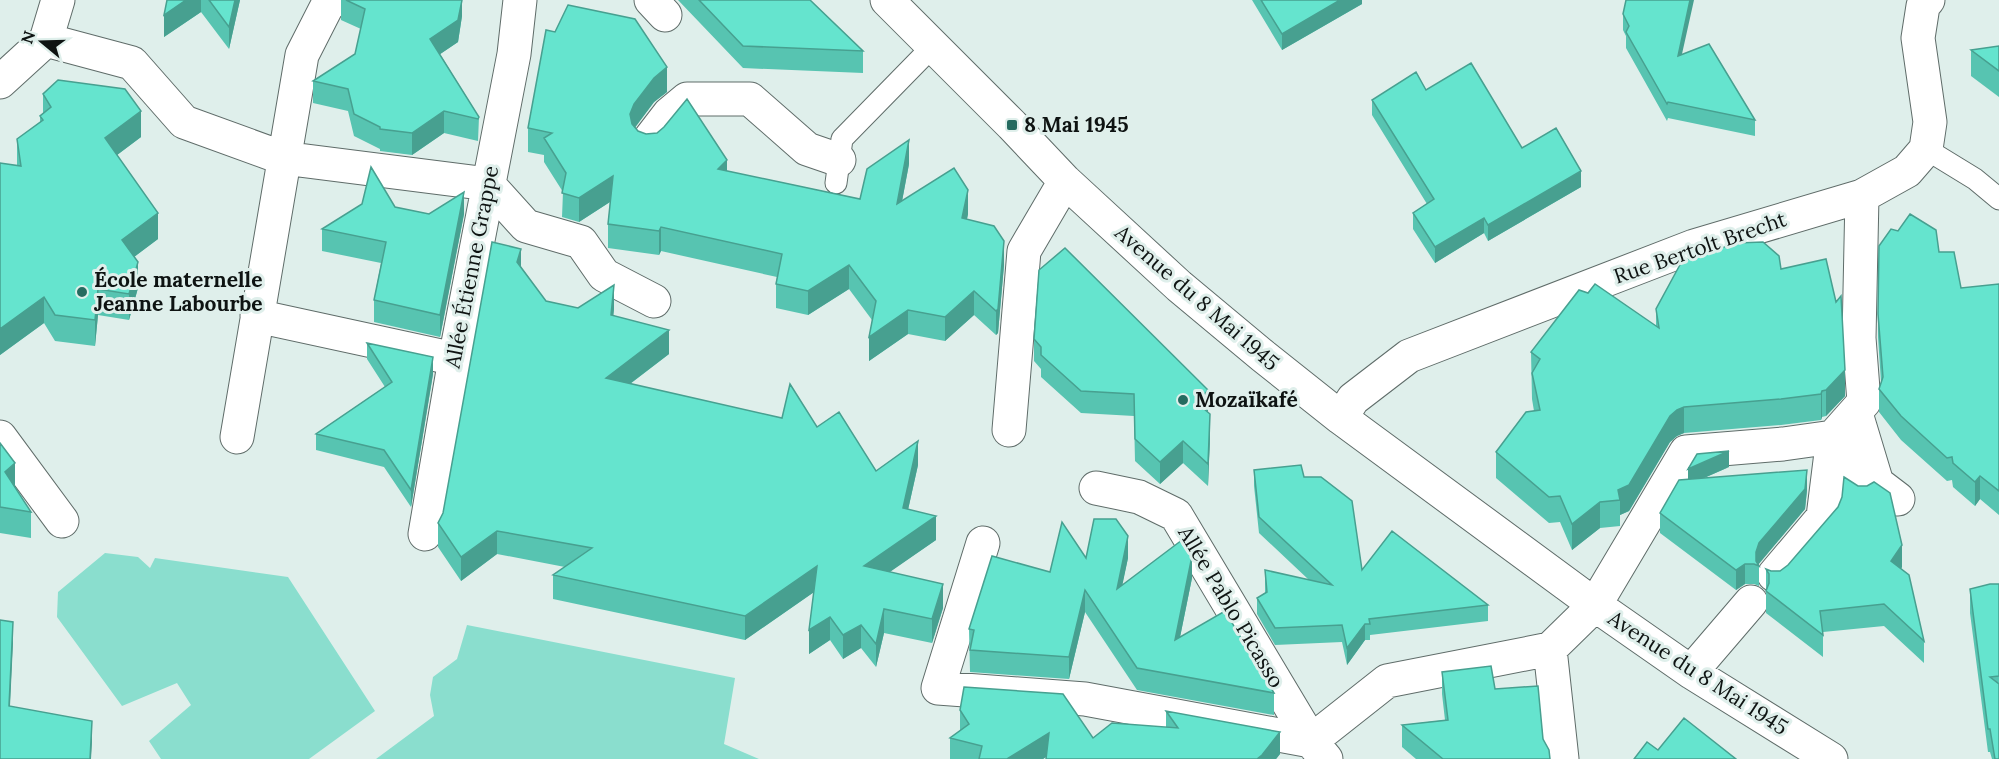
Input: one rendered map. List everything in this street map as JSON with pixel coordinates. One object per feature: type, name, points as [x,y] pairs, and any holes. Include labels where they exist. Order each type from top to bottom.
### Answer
[{"type":"street","points":[[0,82],[46,40],[58,0]]},
{"type":"street","points":[[237,437],[302,55],[327,6],[334,0]]},
{"type":"street","name":"Allée Étienne Grappe","points":[[425,534],[454,359],[514,54],[520,0]]},
{"type":"street","name":"Avenue du 8 Mai 1945","points":[[887,0],[1065,181],[1179,286],[1263,356],[1341,418],[1595,605],[1691,672],[1831,759]]},
{"type":"street","points":[[1926,149],[1930,122],[1918,38],[1923,6],[1928,0]]},
{"type":"street","points":[[46,40],[132,63],[184,122],[283,158],[488,184],[526,226],[581,242],[604,275],[654,301]]},
{"type":"street","points":[[649,140],[669,114],[687,99],[750,99],[807,149],[838,172]]},
{"type":"street","name":"Rue Bertolt Brecht","points":[[1341,418],[1353,399],[1409,356],[1694,246],[1862,196],[1907,171],[1926,149]]},
{"type":"street","points":[[1009,430],[1024,250],[1065,181]]},
{"type":"street","points":[[1774,575],[1824,517],[1833,437],[1864,402],[1859,338],[1862,196]]},
{"type":"street","points":[[257,316],[454,359]]},
{"type":"street","points":[[1833,437],[1845,459],[1842,471],[1862,490],[1852,439],[1858,420],[1877,483],[1898,499]]},
{"type":"street","points":[[0,437],[62,521]]},
{"type":"street","name":"Avenue du 8 Mai 1945","points":[[1595,605],[1686,452],[1784,444],[1833,437]]},
{"type":"street","name":"Allée Pablo Picasso","points":[[1096,488],[1139,497],[1176,515],[1318,750]]},
{"type":"street","points":[[983,543],[938,688],[1085,699],[1318,750],[1387,681],[1550,649],[1595,605]]},
{"type":"street","points":[[1691,672],[1751,602]]},
{"type":"street","points":[[1550,649],[1562,759]]},
{"type":"lane","points":[[838,172],[842,139],[933,46]]},
{"type":"lane","points":[[1926,149],[1975,179],[1999,199]]},
{"type":"green space","points":[[105,553],[138,557],[150,568],[155,558],[288,577],[375,711],[309,759],[161,759],[149,741],[191,705],[177,683],[122,706],[57,617],[58,592]]},
{"type":"green space","points":[[467,625],[735,678],[724,744],[759,759],[376,759],[434,716],[430,695],[433,677],[457,659]]},
{"type":"building","points":[[167,0],[186,0],[164,15]]},
{"type":"building","points":[[209,0],[235,0],[229,27]]},
{"type":"building","points":[[346,0],[462,0],[458,20],[430,39],[479,117],[478,119],[444,111],[412,133],[380,129],[354,114],[348,89],[313,81],[355,54],[365,9]]},
{"type":"building","points":[[699,0],[810,0],[863,51],[743,46]]},
{"type":"building","points":[[1261,0],[1340,0],[1282,34]]},
{"type":"building","points":[[1626,0],[1690,0],[1678,56],[1709,44],[1755,120],[1668,102],[1667,104],[1626,32],[1629,26],[1623,14]]},
{"type":"building","points":[[568,5],[635,19],[667,67],[654,78],[634,104],[630,114],[632,124],[638,131],[646,134],[657,133],[687,99],[727,160],[718,169],[860,199],[867,169],[909,140],[897,204],[954,168],[968,190],[962,218],[994,226],[1004,241],[998,309],[996,311],[974,291],[945,317],[908,310],[869,337],[876,301],[849,265],[808,291],[776,284],[782,254],[661,227],[659,231],[608,224],[613,176],[579,198],[562,193],[566,173],[544,138],[552,133],[528,128],[546,30],[555,32]]},
{"type":"building","points":[[1999,46],[1999,71],[1971,50]]},
{"type":"building","points":[[1471,63],[1522,148],[1556,128],[1581,171],[1488,225],[1484,218],[1435,247],[1413,213],[1434,199],[1372,100],[1416,72],[1426,90]]},
{"type":"building","points":[[58,80],[125,89],[141,111],[105,138],[158,213],[122,240],[138,262],[129,294],[98,289],[95,320],[55,315],[44,297],[0,329],[0,163],[21,166],[17,139],[43,120],[40,116],[51,107],[43,94]]},
{"type":"building","points":[[371,167],[395,207],[429,214],[464,192],[440,315],[374,300],[386,242],[322,229],[362,204]]},
{"type":"building","points":[[1910,214],[1936,230],[1939,252],[1954,252],[1961,288],[1999,284],[1999,491],[1980,476],[1975,482],[1953,463],[1952,457],[1947,458],[1901,416],[1879,389],[1883,377],[1878,314],[1879,246],[1891,229],[1898,231]]},
{"type":"building","points":[[492,242],[521,249],[517,262],[546,301],[578,308],[614,285],[611,315],[669,330],[606,378],[782,418],[790,384],[817,427],[839,412],[876,471],[918,441],[903,508],[936,516],[864,566],[943,584],[932,619],[884,609],[876,644],[861,625],[843,635],[830,617],[809,630],[817,566],[745,616],[553,575],[592,548],[497,531],[461,557],[438,523],[443,513]]},
{"type":"building","points":[[1763,242],[1779,256],[1781,269],[1826,259],[1836,302],[1841,296],[1845,370],[1821,394],[1684,407],[1677,410],[1670,416],[1629,485],[1618,490],[1620,500],[1600,502],[1572,524],[1560,496],[1549,497],[1496,452],[1526,412],[1540,410],[1532,373],[1540,359],[1531,352],[1579,290],[1588,293],[1595,284],[1659,328],[1656,309],[1682,261],[1736,243]]},
{"type":"building","points":[[1065,248],[1208,390],[1197,403],[1210,414],[1208,464],[1183,441],[1160,462],[1135,439],[1134,394],[1081,391],[1041,355],[1041,347],[1034,339],[1039,270]]},
{"type":"building","points":[[367,343],[433,357],[411,490],[384,450],[316,434],[392,382]]},
{"type":"building","points":[[0,443],[15,463],[5,472],[31,512],[0,507]]},
{"type":"building","points":[[1729,451],[1688,469],[1697,454]]},
{"type":"building","points":[[1301,465],[1304,477],[1321,477],[1352,501],[1362,570],[1392,531],[1488,605],[1369,619],[1370,624],[1365,624],[1347,648],[1342,625],[1275,628],[1257,598],[1267,592],[1265,570],[1332,585],[1259,517],[1254,470]]},
{"type":"building","points":[[1807,470],[1805,489],[1759,543],[1756,561],[1759,566],[1745,564],[1736,570],[1660,513],[1679,480]]},
{"type":"building","points":[[1844,477],[1858,486],[1867,486],[1874,482],[1890,493],[1902,545],[1891,561],[1909,575],[1924,641],[1884,604],[1820,611],[1823,635],[1766,591],[1769,574],[1766,569],[1780,571],[1788,565],[1838,507],[1842,497]]},
{"type":"building","points":[[1094,519],[1116,519],[1128,536],[1117,589],[1182,540],[1192,556],[1175,640],[1225,611],[1274,693],[1137,668],[1085,590],[1069,657],[970,650],[974,630],[969,629],[992,556],[1050,572],[1062,522],[1086,558]]},
{"type":"building","points":[[1999,584],[1999,676],[1990,677],[1999,684],[1999,759],[1995,759],[1990,729],[1988,729],[1970,589]]},
{"type":"building","points":[[0,620],[13,622],[9,706],[92,721],[90,759],[0,759]]},
{"type":"building","points":[[1491,666],[1495,689],[1538,686],[1543,739],[1549,750],[1550,759],[1443,759],[1402,725],[1448,720],[1442,672]]},
{"type":"building","points":[[964,687],[1063,694],[1093,738],[1112,723],[1178,728],[1166,711],[1280,732],[1257,759],[1046,759],[1049,733],[1007,759],[979,759],[982,746],[950,738],[969,724],[960,710]]},
{"type":"building","points":[[1684,718],[1736,759],[1634,759],[1647,742],[1658,750]]},
{"type":"place","name":"8 Mai 1945","points":[[1012,125]]},
{"type":"place","name":"École maternelle Jeanne Labourbe","points":[[82,292]]},
{"type":"place","name":"Mozaïkafé","points":[[1183,400]]}]
